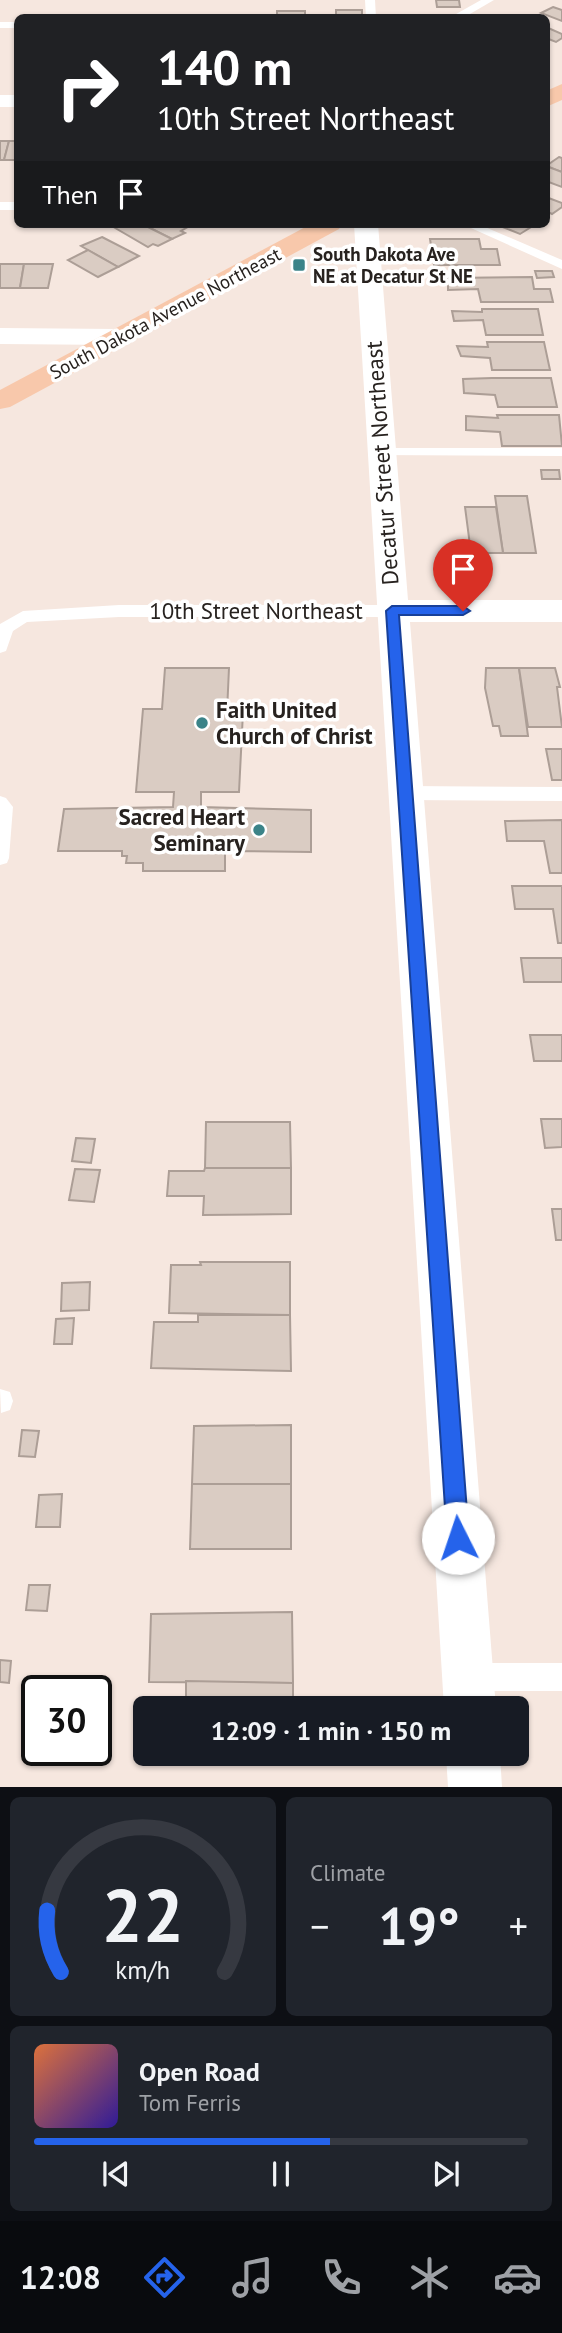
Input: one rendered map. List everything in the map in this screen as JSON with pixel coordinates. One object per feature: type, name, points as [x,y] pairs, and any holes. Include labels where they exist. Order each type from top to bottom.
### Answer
[{"type":"main road","name":"South Dakota Avenue Northeast","points":[[0,401],[322,228]]},
{"type":"street","name":"Decatur Street Northeast","points":[[366,228],[469,1692]]},
{"type":"street","points":[[0,336],[118,337]]},
{"type":"street","name":"10th Street Northeast","points":[[392,611],[562,611]]},
{"type":"street","points":[[474,1766],[475,1787]]},
{"type":"lane","points":[[462,14],[489,0]]},
{"type":"lane","points":[[477,228],[562,265]]},
{"type":"lane","points":[[382,452],[562,452]]},
{"type":"lane","name":"10th Street Northeast","points":[[0,648],[6,628],[23,617],[119,611],[392,611]]},
{"type":"lane","points":[[405,793],[562,794]]},
{"type":"lane","points":[[0,803],[4,807],[0,858]]},
{"type":"lane","points":[[469,1692],[562,1677]]},
{"type":"building","points":[[436,0],[459,0],[460,7],[437,7]]},
{"type":"building","points":[[553,7],[562,10],[562,21],[550,14],[541,13]]},
{"type":"building","points":[[336,10],[362,10],[362,14],[336,14]]},
{"type":"building","points":[[277,11],[305,11],[305,14],[277,14]]},
{"type":"building","points":[[550,29],[562,34],[562,38],[556,42],[550,40]]},
{"type":"building","points":[[0,141],[9,141],[4,160],[0,160]]},
{"type":"building","points":[[9,141],[14,141],[14,160],[4,160]]},
{"type":"building","points":[[559,157],[562,158],[562,172],[550,168],[550,163]]},
{"type":"building","points":[[550,168],[562,172],[562,187],[550,182]]},
{"type":"building","points":[[550,198],[562,203],[562,207],[552,214]]},
{"type":"building","points":[[115,228],[150,228],[172,239],[158,246],[153,244],[148,247]]},
{"type":"building","points":[[150,228],[186,228],[181,231],[185,233],[172,239]]},
{"type":"building","points":[[505,228],[530,228],[520,234]]},
{"type":"building","points":[[102,237],[139,256],[118,267],[81,246]]},
{"type":"building","points":[[430,239],[479,239],[481,249],[497,249],[500,265],[434,265]]},
{"type":"building","points":[[88,250],[118,267],[98,277],[68,260]]},
{"type":"building","points":[[0,264],[24,264],[20,288],[0,288]]},
{"type":"building","points":[[24,264],[53,264],[48,288],[20,288]]},
{"type":"building","points":[[535,271],[552,271],[554,277],[537,278]]},
{"type":"building","points":[[532,277],[534,289],[550,289],[553,302],[481,302],[478,289],[448,290],[448,278]]},
{"type":"building","points":[[482,309],[538,309],[543,335],[486,335],[483,320],[454,321],[452,311],[482,312]]},
{"type":"building","points":[[487,342],[544,342],[550,370],[492,370],[490,358],[461,356],[457,346],[488,347]]},
{"type":"building","points":[[551,378],[557,407],[498,407],[495,395],[464,393],[463,379]]},
{"type":"building","points":[[497,415],[559,415],[562,446],[502,446],[500,432],[466,430],[466,416],[498,418]]},
{"type":"building","points":[[541,470],[559,470],[560,479],[542,479]]},
{"type":"building","points":[[495,496],[527,496],[536,553],[503,553]]},
{"type":"building","points":[[465,507],[496,507],[503,553],[471,553]]},
{"type":"building","points":[[165,668],[229,668],[227,712],[243,712],[239,792],[201,792],[201,807],[311,810],[311,852],[225,851],[225,871],[143,871],[143,863],[126,863],[127,856],[122,856],[122,851],[58,851],[64,809],[173,807],[174,792],[136,792],[143,709],[162,709]]},
{"type":"building","points":[[486,668],[519,668],[528,736],[501,736],[499,726],[493,726],[485,688]]},
{"type":"building","points":[[519,668],[555,668],[560,687],[557,687],[562,727],[528,727]]},
{"type":"building","points":[[546,749],[562,749],[562,780],[552,780]]},
{"type":"building","points":[[562,820],[562,873],[550,873],[544,841],[507,841],[505,821]]},
{"type":"building","points":[[512,886],[562,886],[562,943],[558,943],[553,909],[515,909]]},
{"type":"building","points":[[521,958],[562,958],[562,982],[524,982]]},
{"type":"building","points":[[530,1035],[562,1035],[562,1061],[534,1061]]},
{"type":"building","points":[[541,1119],[562,1119],[562,1147],[545,1148]]},
{"type":"building","points":[[206,1122],[290,1122],[291,1168],[205,1168]]},
{"type":"building","points":[[76,1138],[95,1139],[91,1163],[72,1161]]},
{"type":"building","points":[[205,1168],[291,1168],[291,1214],[203,1215],[204,1196],[167,1196],[169,1171],[204,1171]]},
{"type":"building","points":[[75,1169],[100,1170],[94,1202],[69,1200]]},
{"type":"building","points":[[552,1209],[562,1209],[562,1240],[556,1240]]},
{"type":"building","points":[[200,1262],[290,1262],[290,1315],[169,1313],[171,1265],[201,1265]]},
{"type":"building","points":[[90,1282],[89,1310],[61,1311],[62,1283]]},
{"type":"building","points":[[198,1315],[290,1315],[291,1371],[151,1368],[154,1322],[198,1322]]},
{"type":"building","points":[[74,1318],[72,1344],[54,1344],[56,1319]]},
{"type":"building","points":[[291,1425],[291,1484],[192,1484],[194,1426]]},
{"type":"building","points":[[22,1430],[39,1431],[35,1457],[19,1456]]},
{"type":"building","points":[[192,1484],[291,1484],[291,1549],[190,1549]]},
{"type":"building","points":[[62,1494],[60,1527],[36,1527],[39,1495]]},
{"type":"building","points":[[29,1585],[50,1585],[47,1611],[26,1610]]},
{"type":"building","points":[[292,1612],[293,1683],[149,1682],[151,1614]]},
{"type":"building","points":[[0,1660],[11,1661],[9,1683],[0,1682]]},
{"type":"building","points":[[186,1681],[293,1683],[293,1696],[186,1696]]},
{"type":"place","name":"South Dakota Ave NE at Decatur St NE","points":[[299,265]]},
{"type":"place","name":"Faith United Church of Christ","points":[[202,723]]},
{"type":"place","name":"Sacred Heart Seminary","points":[[259,830]]},
{"type":"route","points":[[458,1538],[392,611],[463,611]]}]
